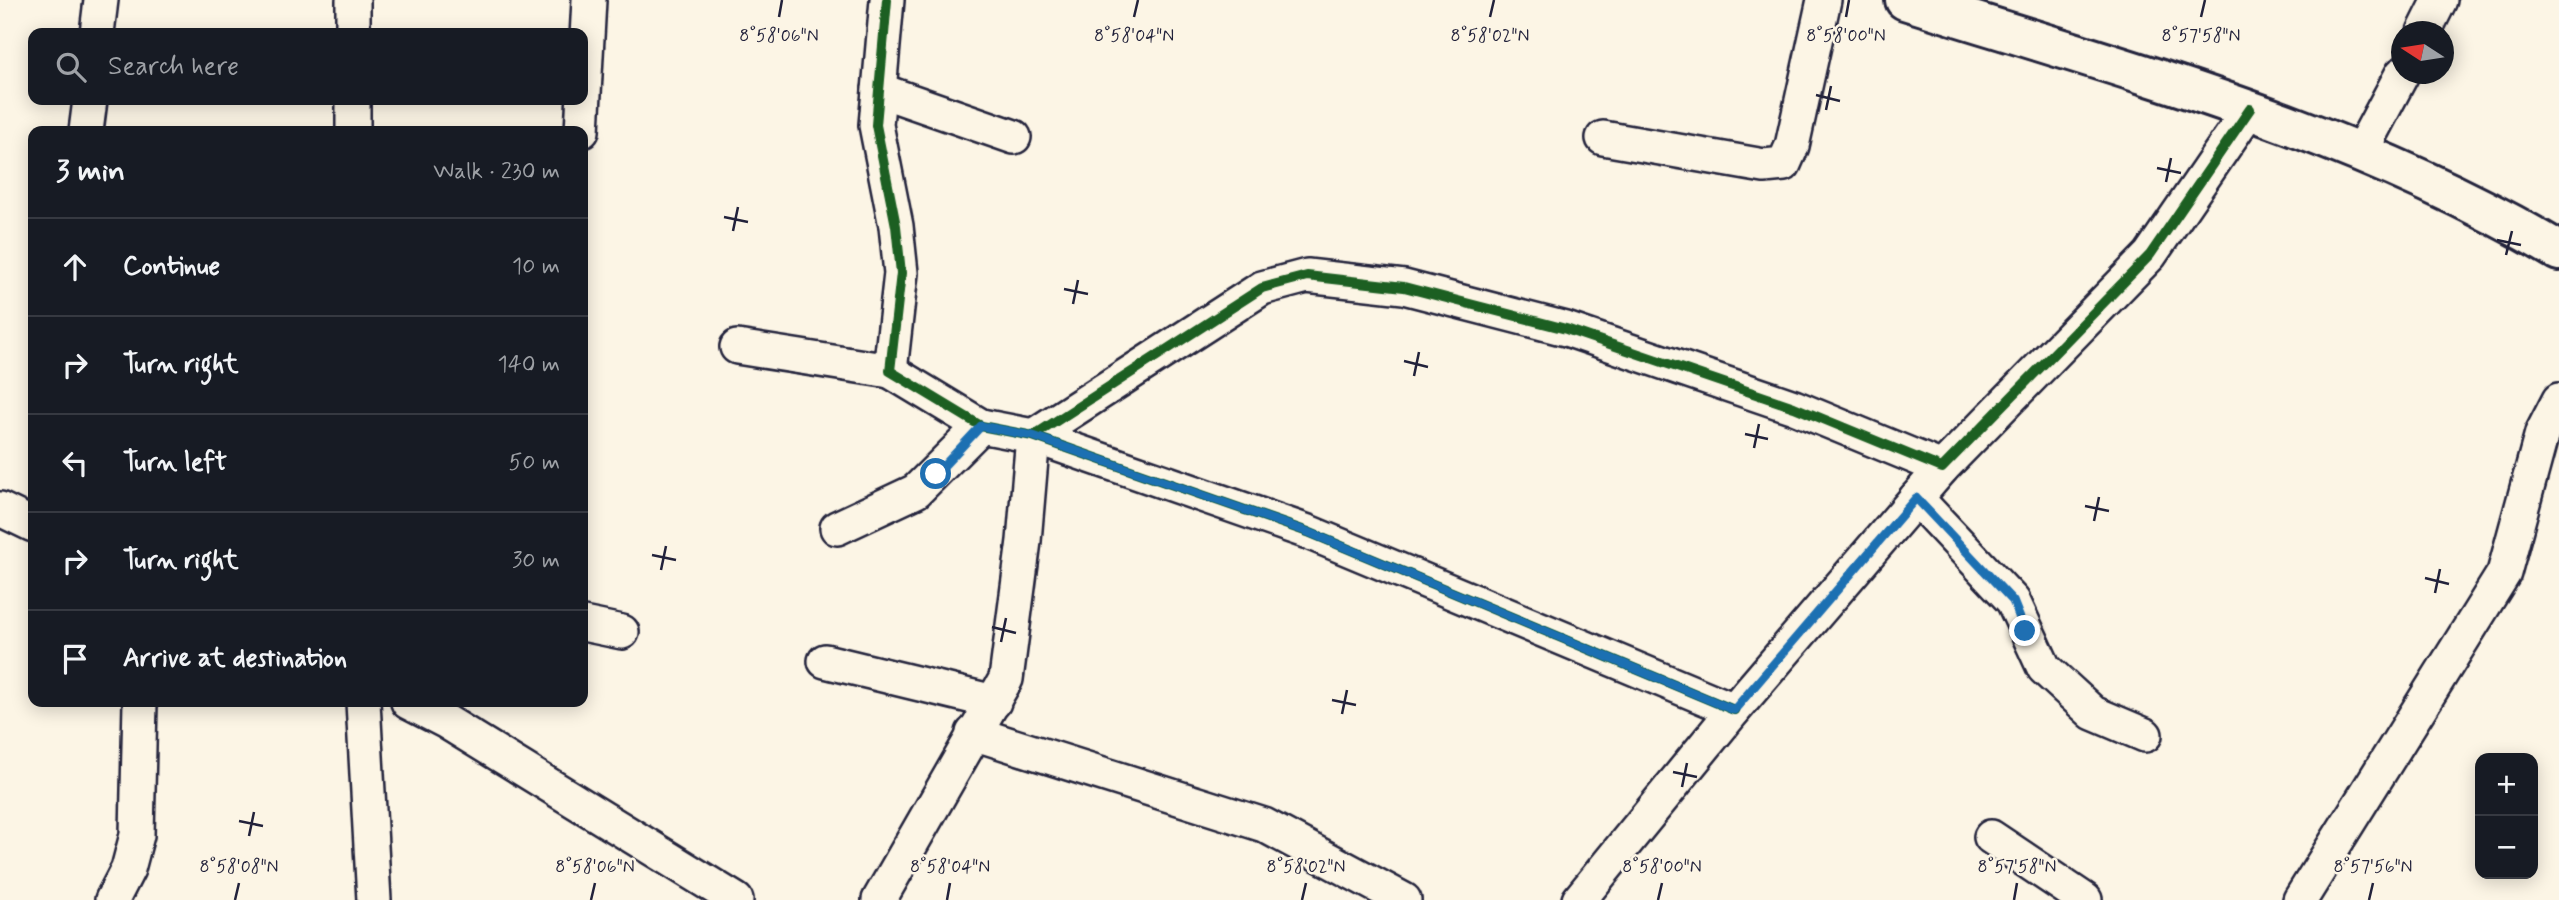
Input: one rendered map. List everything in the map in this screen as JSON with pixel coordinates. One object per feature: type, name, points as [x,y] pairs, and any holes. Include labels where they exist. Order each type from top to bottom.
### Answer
[{"type":"street","points":[[98,28],[101,0]]},
{"type":"street","points":[[353,0],[353,28]]},
{"type":"street","points":[[588,28],[589,0]]},
{"type":"street","points":[[887,0],[876,125],[896,226],[901,273],[890,372]]},
{"type":"street","points":[[1603,138],[1764,166],[1784,164],[1792,146],[1824,0]]},
{"type":"street","points":[[1905,0],[2250,109],[2360,152],[2493,212],[2559,251]]},
{"type":"street","points":[[2430,21],[2440,0]]},
{"type":"street","points":[[2360,152],[2397,84]]},
{"type":"street","points":[[878,90],[1014,137]]},
{"type":"street","points":[[87,126],[89,105]]},
{"type":"street","points":[[353,105],[353,126]]},
{"type":"street","points":[[582,126],[583,105]]},
{"type":"street","points":[[1579,900],[1734,710],[1941,468],[2150,255],[2250,109]]},
{"type":"street","points":[[1033,436],[1252,293],[1307,276],[1404,287],[1566,329],[1794,407],[1941,468]]},
{"type":"street","points":[[737,347],[890,372],[981,426],[1033,436],[1308,532],[1734,710]]},
{"type":"street","points":[[2300,900],[2504,573],[2542,433],[2559,400]]},
{"type":"street","points":[[837,528],[916,491],[981,426]]},
{"type":"street","points":[[879,900],[1006,679],[1011,654],[1033,436]]},
{"type":"street","points":[[1916,498],[2013,601],[2044,668],[2093,713],[2145,735]]},
{"type":"street","points":[[0,509],[28,523]]},
{"type":"street","points":[[588,625],[622,632]]},
{"type":"street","points":[[825,661],[994,702]]},
{"type":"street","points":[[112,900],[128,869],[137,835],[140,707]]},
{"type":"street","points":[[363,707],[374,900]]},
{"type":"street","points":[[418,707],[445,721],[736,900]]},
{"type":"street","points":[[973,733],[1264,825],[1405,900]]},
{"type":"street","points":[[1991,837],[2085,900]]},
{"type":"cycle path","points":[[887,0],[876,125],[896,226],[901,273],[890,371],[981,426],[1033,436],[1308,532],[1734,710]]},
{"type":"cycle path","points":[[1033,436],[1262,288],[1307,276],[1404,287],[1566,329],[1794,407],[1942,468],[2150,255],[2250,109]]},
{"type":"route","points":[[936,474],[981,426],[1033,436],[1308,532],[1734,710],[1916,498],[2013,601],[2025,631]]}]
